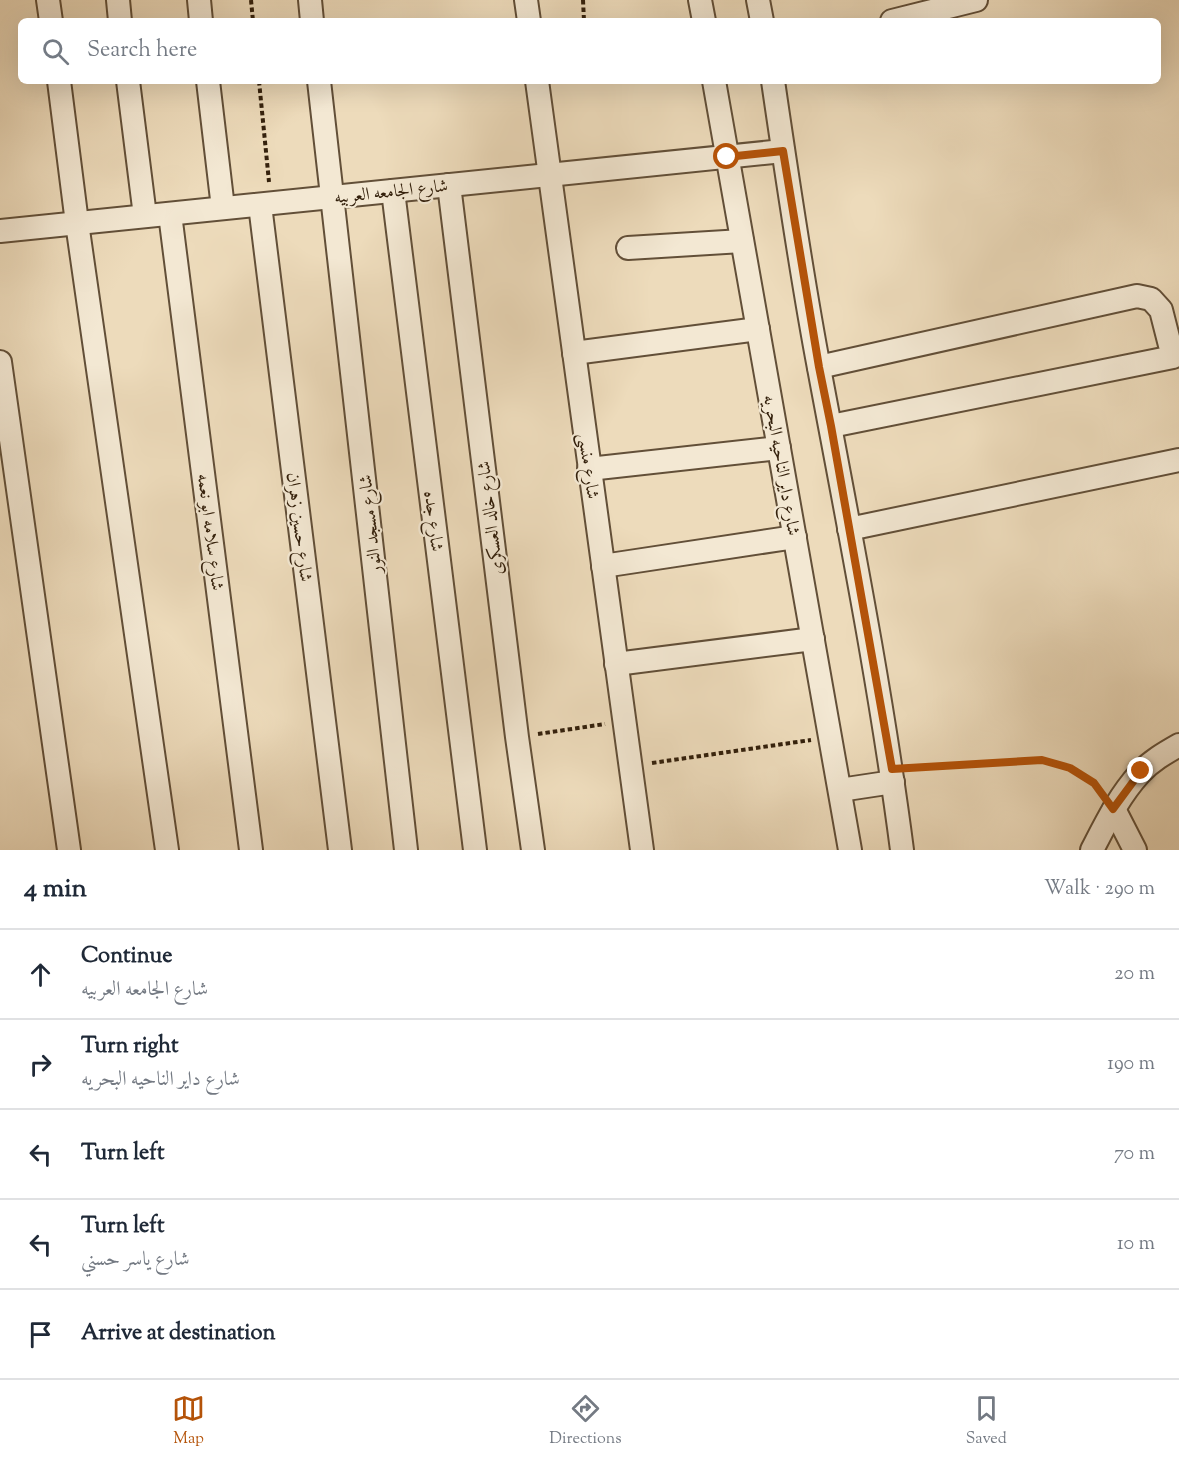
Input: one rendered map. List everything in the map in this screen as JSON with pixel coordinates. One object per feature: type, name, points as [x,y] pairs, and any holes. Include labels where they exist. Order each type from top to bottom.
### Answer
[{"type":"street","points":[[48,0],[51,18]]},
{"type":"street","points":[[118,0],[120,18]]},
{"type":"street","points":[[199,0],[201,18]]},
{"type":"street","points":[[310,0],[312,18]]},
{"type":"street","points":[[526,0],[528,18]]},
{"type":"street","points":[[700,0],[703,18]]},
{"type":"street","points":[[758,0],[761,18]]},
{"type":"street","points":[[904,18],[976,0]]},
{"type":"street","points":[[58,84],[76,224],[167,850]]},
{"type":"street","points":[[128,84],[145,216]]},
{"type":"street","points":[[208,84],[224,208]]},
{"type":"street","name":"شارع مسجد النور","points":[[319,84],[406,850]]},
{"type":"street","name":"شارع منسى","points":[[537,84],[642,850]]},
{"type":"street","name":"شارع داير الناحيه البحريه","points":[[715,84],[850,850]]},
{"type":"street","points":[[772,84],[819,367],[892,776],[902,850]]},
{"type":"street","name":"شارع الجامعه العربيه","points":[[0,231],[783,151]]},
{"type":"street","name":"شارع خالد العسكرى","points":[[449,185],[533,850]]},
{"type":"street","name":"شارع جده","points":[[393,191],[475,850]]},
{"type":"street","name":"شارع حسين زهران","points":[[266,204],[340,850]]},
{"type":"street","name":"شارع سلامه ابو نعمه","points":[[170,214],[251,850]]},
{"type":"street","points":[[628,248],[742,241]]},
{"type":"street","points":[[819,367],[1137,296],[1151,299],[1161,310],[1173,357],[831,426]]},
{"type":"street","points":[[574,353],[758,329]]},
{"type":"street","points":[[0,362],[69,850]]},
{"type":"street","points":[[589,469],[779,448]]},
{"type":"street","points":[[849,529],[1179,460]]},
{"type":"street","points":[[603,566],[795,537]]},
{"type":"street","points":[[616,664],[813,639]]},
{"type":"street","points":[[1092,850],[1113,809],[1141,771],[1179,745]]},
{"type":"street","points":[[840,790],[892,776]]},
{"type":"street","points":[[1113,809],[1135,850]]},
{"type":"path","points":[[251,0],[253,18]]},
{"type":"path","points":[[583,0],[584,18]]},
{"type":"path","points":[[259,84],[266,204]]},
{"type":"path","points":[[517,737],[624,722]]},
{"type":"path","points":[[630,766],[831,737]]},
{"type":"path","points":[[892,776],[1042,760],[1070,768],[1094,783],[1113,809]]},
{"type":"route","points":[[727,157],[783,151],[819,367],[892,769],[1042,760],[1070,768],[1094,783],[1113,809],[1141,771]]}]
